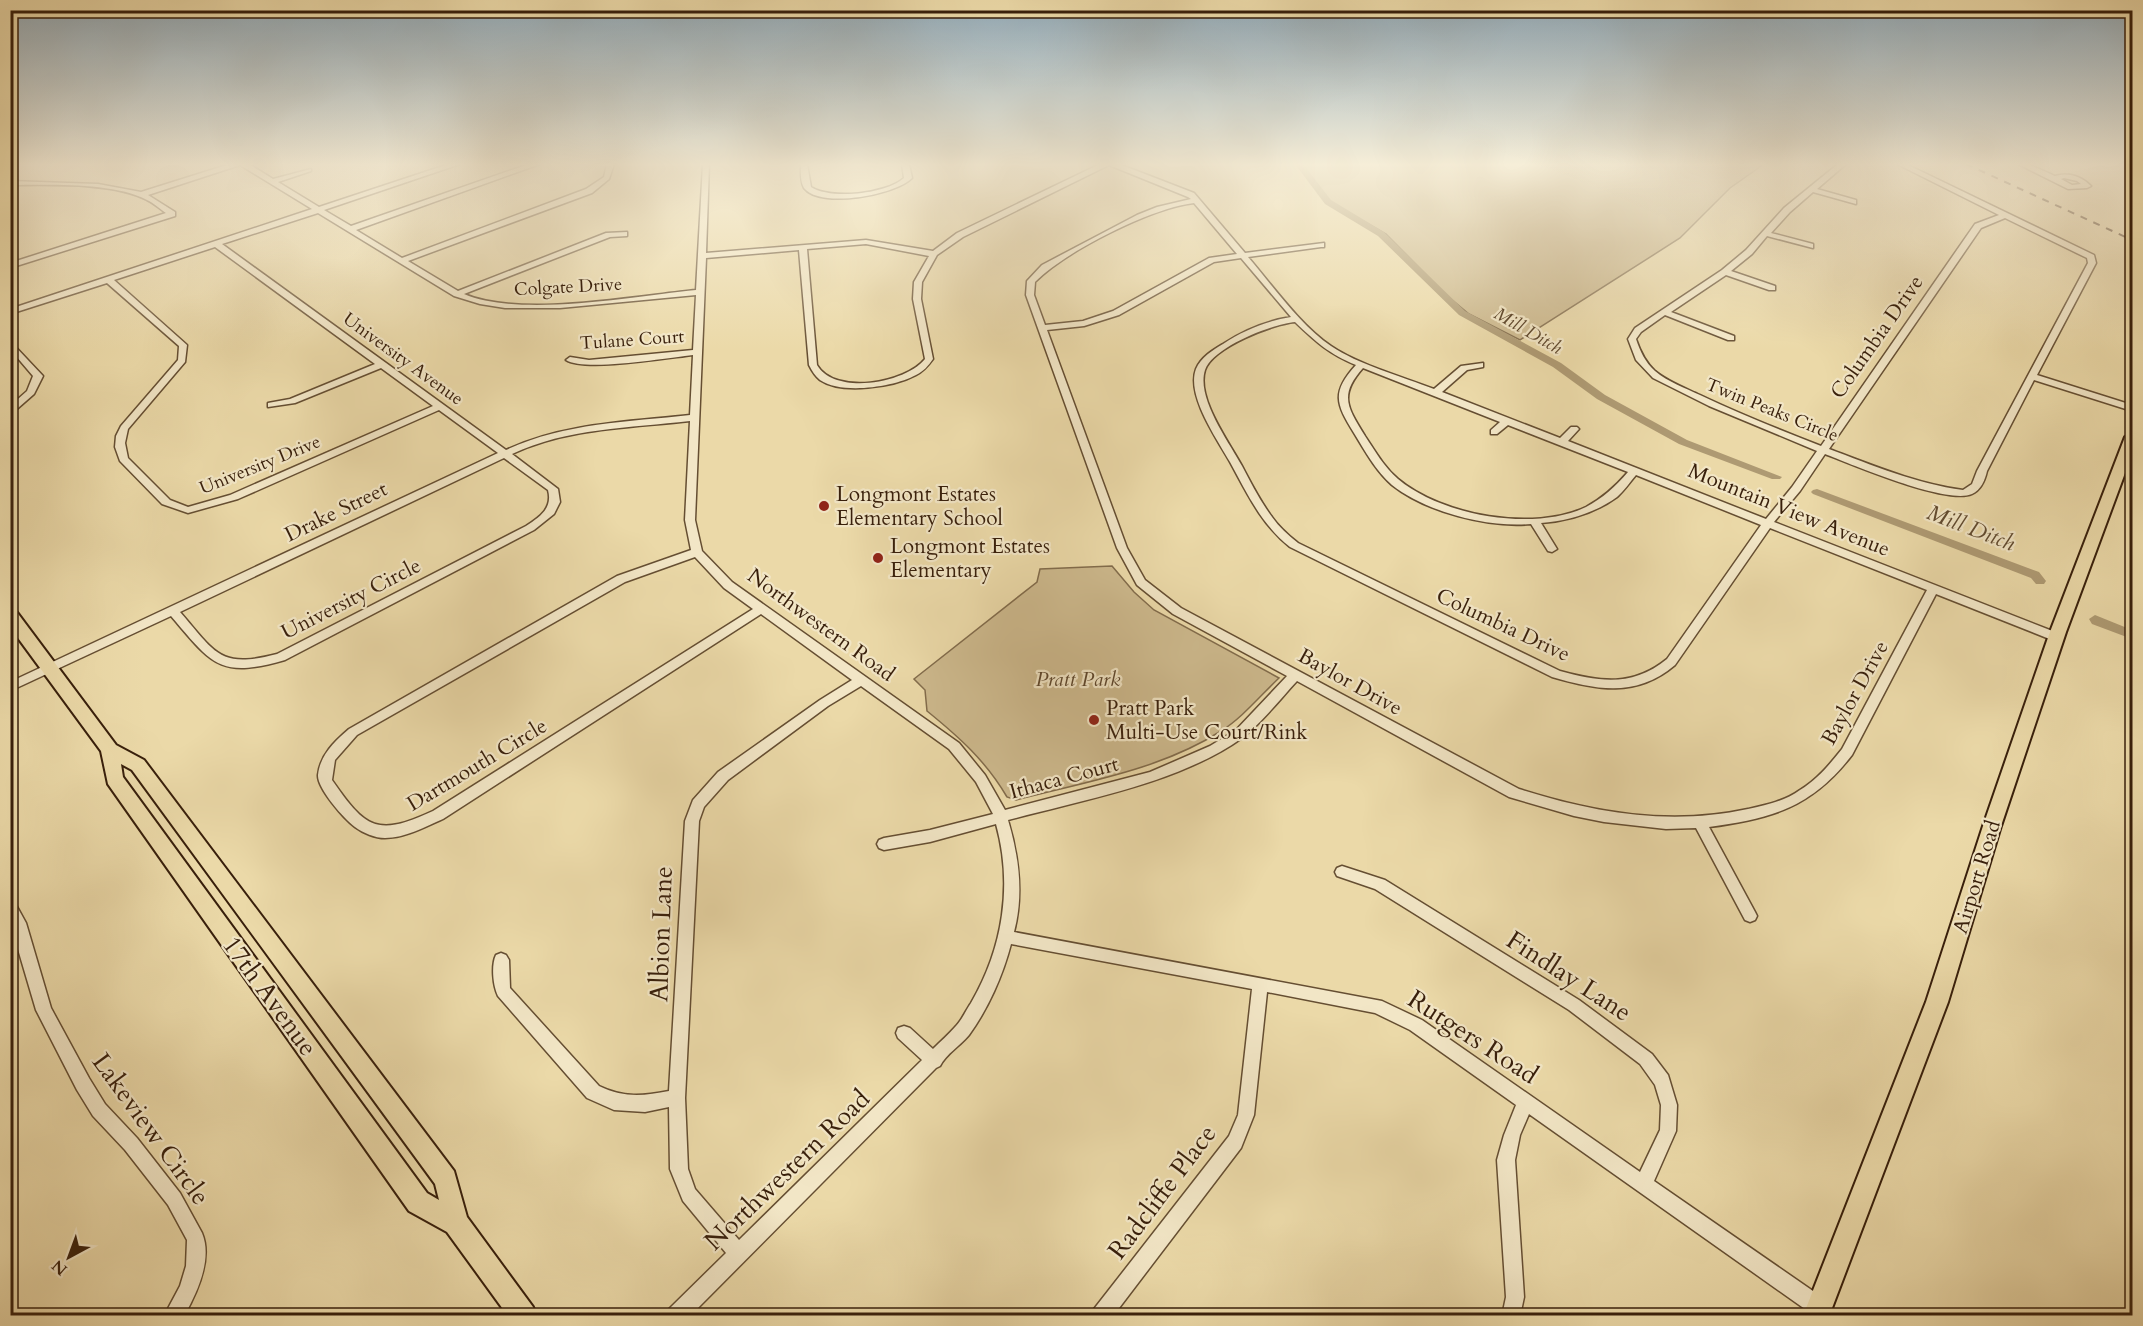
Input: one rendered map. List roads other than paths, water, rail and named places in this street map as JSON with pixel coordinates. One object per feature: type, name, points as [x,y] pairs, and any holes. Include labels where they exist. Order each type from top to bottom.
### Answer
[{"type":"main road","name":"Airport Road","points":[[1817,1311],[1937,1002],[1992,826],[2056,637],[2133,437]]},
{"type":"main road","name":"17th Avenue","points":[[10,615],[110,750],[138,765],[446,1179],[456,1223],[524,1316]]},
{"type":"main road","name":"17th Avenue","points":[[110,750],[114,779],[418,1202],[456,1223]]},
{"type":"street","points":[[10,266],[135,226]]},
{"type":"street","points":[[10,312],[271,226]]},
{"type":"street","name":"Colgate Drive","points":[[345,226],[457,294],[479,302],[522,307],[700,292]]},
{"type":"street","points":[[350,229],[359,226]]},
{"type":"street","points":[[401,261],[495,226]]},
{"type":"street","name":"Northwestern Road","points":[[676,1316],[934,1061],[975,1012],[995,975],[1008,937],[1014,875],[1009,841],[1002,817],[987,785],[954,746],[761,609],[716,574],[698,552],[690,520],[696,352],[704,226]]},
{"type":"street","points":[[802,247],[813,366],[826,380],[841,384],[887,382],[905,378],[926,366],[929,359],[918,305],[918,282],[934,254],[960,235],[979,226]]},
{"type":"street","name":"Baylor Drive","points":[[1124,226],[1037,273],[1031,281],[1029,290],[1101,495],[1122,548],[1141,582],[1177,611],[1514,793],[1554,807],[1609,819],[1655,824],[1700,823],[1741,817],[1779,806],[1804,795],[1832,771],[1847,752],[1933,589]]},
{"type":"street","name":"Mountain View Avenue","points":[[1218,226],[1297,319],[1325,346],[1362,364],[2056,637]]},
{"type":"street","name":"Twin Peaks Circle","points":[[1774,226],[1725,272],[1638,330],[1632,339],[1635,351],[1656,376],[1685,392],[1821,449],[1935,490],[1961,494]]},
{"type":"street","name":"Columbia Drive","points":[[1297,319],[1263,326],[1243,335],[1212,356],[1199,374],[1201,397],[1266,521],[1294,545],[1556,674],[1586,682],[1615,685],[1641,681],[1662,671],[1768,523],[1796,489],[1821,449],[1978,226]]},
{"type":"street","points":[[1970,504],[1961,494],[1972,490],[1978,484],[1982,471],[2092,263],[2091,257],[2029,226]]},
{"type":"street","points":[[457,294],[600,238],[624,234]]},
{"type":"street","points":[[1767,234],[1810,246]]},
{"type":"street","points":[[703,256],[866,242],[934,254]]},
{"type":"street","name":"University Avenue","points":[[217,244],[553,489],[556,498],[553,509]]},
{"type":"street","points":[[1042,328],[1101,319],[1116,313],[1199,265],[1242,254],[1321,245]]},
{"type":"street","points":[[1725,272],[1772,288]]},
{"type":"street","name":"University Drive","points":[[109,280],[183,345],[182,360],[124,428],[120,438],[120,450],[124,459],[166,502],[188,510],[234,496],[438,407]]},
{"type":"street","points":[[1664,312],[1731,338]]},
{"type":"street","points":[[10,343],[38,376],[31,392],[10,412]]},
{"type":"street","name":"Tulane Court","points":[[570,360],[589,363],[696,352]]},
{"type":"street","points":[[271,405],[292,401],[382,364]]},
{"type":"street","points":[[1362,364],[1345,382],[1341,391],[1341,402],[1370,453],[1390,478],[1424,500],[1447,509],[1495,519],[1534,522],[1559,518],[1600,505],[1619,491],[1634,471]]},
{"type":"street","points":[[1435,393],[1464,368],[1480,365]]},
{"type":"street","points":[[2033,377],[2133,408]]},
{"type":"street","name":"Drake Street","points":[[10,687],[504,453],[536,440],[572,431],[693,418]]},
{"type":"street","points":[[1494,432],[1506,421]]},
{"type":"street","points":[[1562,442],[1574,429]]},
{"type":"street","name":"University Circle","points":[[173,611],[218,661],[238,667],[259,664],[281,657],[530,528],[545,519],[553,509]]},
{"type":"street","points":[[1534,522],[1552,549]]},
{"type":"street","name":"Dartmouth Circle","points":[[698,552],[621,579],[353,732],[338,745],[328,760],[325,781],[343,807],[361,827],[376,832],[390,833],[415,827],[438,815],[761,609]]},
{"type":"street","name":"Ithaca Court","points":[[884,844],[1002,817],[1154,776],[1215,749],[1240,733],[1295,675]]},
{"type":"street","name":"Albion Lane","points":[[738,1253],[689,1195],[679,1168],[677,1098],[692,820],[698,804],[723,776],[824,703],[861,680]]},
{"type":"street","points":[[1700,823],[1750,916]]},
{"type":"street","name":"Findlay Lane","points":[[1342,872],[1390,890],[1574,1005],[1646,1059],[1662,1081],[1669,1105],[1669,1122],[1668,1131],[1643,1185]]},
{"type":"street","name":"Lakeview Circle","points":[[10,907],[19,922],[44,1010],[83,1084],[99,1110],[131,1144],[174,1199],[196,1239],[195,1266],[188,1290],[173,1316]]},
{"type":"street","name":"Rutgers Road","points":[[1008,937],[1377,1006],[1416,1025],[1817,1311]]},
{"type":"street","points":[[501,960],[503,991],[593,1092],[614,1102],[645,1104],[677,1098]]},
{"type":"street","name":"Radcliffe Place","points":[[1101,1316],[1235,1142],[1246,1115],[1260,984]]},
{"type":"street","points":[[904,1033],[934,1061]]},
{"type":"street","points":[[1511,1316],[1515,1297],[1506,1160],[1512,1135],[1526,1102]]},
{"type":"waterway","name":"Mill Ditch","points":[[1368,226],[1381,234],[1462,313],[1557,365],[1601,397],[1683,442],[1776,477]]},
{"type":"waterway","name":"Mill Ditch","points":[[1817,492],[2035,575],[2040,581]]},
{"type":"waterway","name":"Mill Ditch","points":[[2097,621],[2095,619],[2132,635]]},
{"type":"railway","points":[[2101,226],[2132,240]]},
{"type":"place","name":"Longmont Estates Elementary School","points":[[824,506]]},
{"type":"place","name":"Longmont Estates Elementary","points":[[878,558]]},
{"type":"place","name":"Pratt Park Multi-Use Court/Rink","points":[[1094,720]]},
{"type":"park label","name":"Pratt Park","points":[[1078,679]]}]
